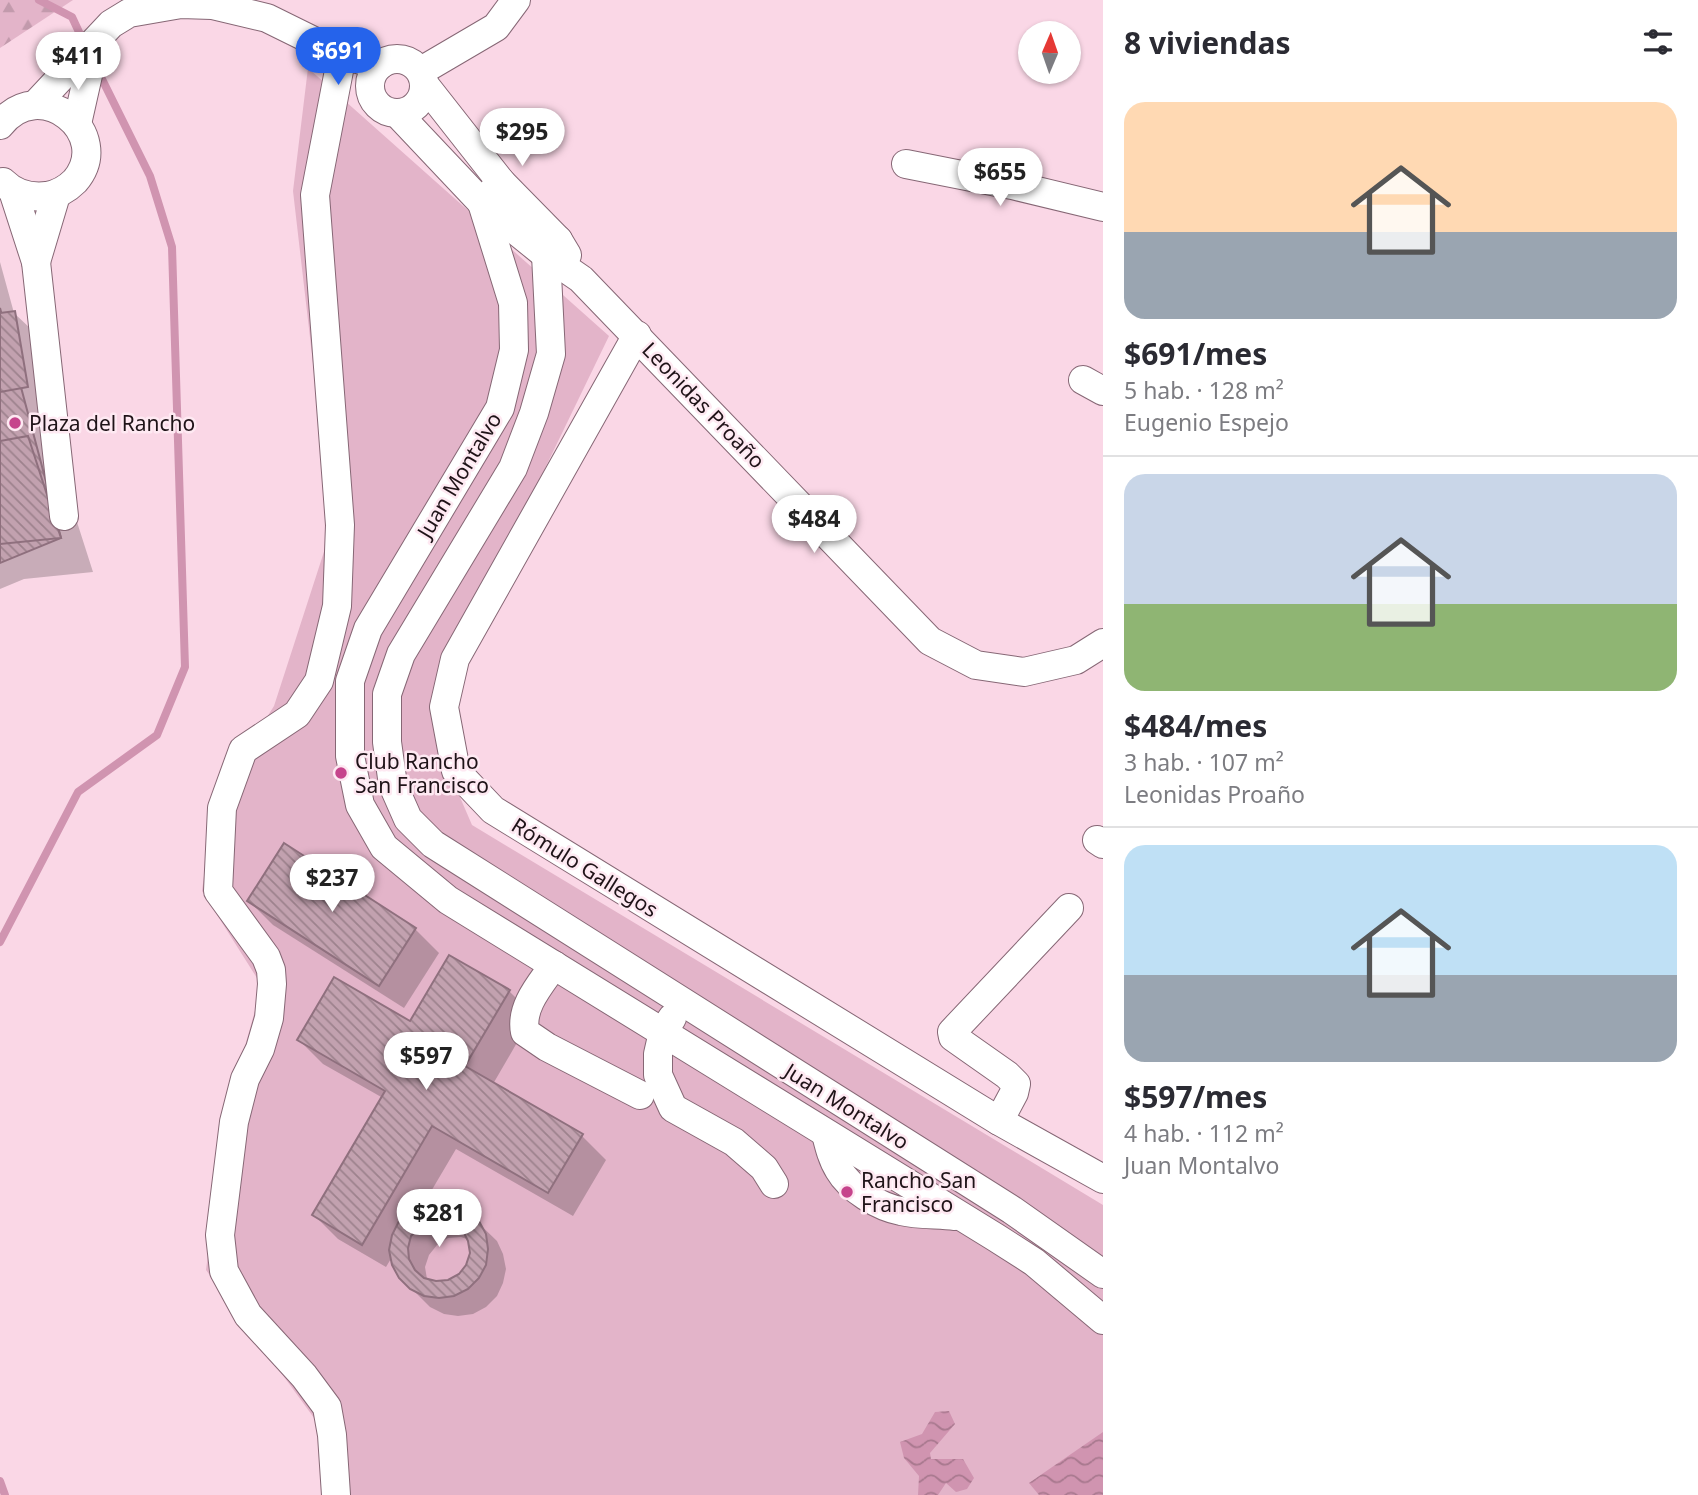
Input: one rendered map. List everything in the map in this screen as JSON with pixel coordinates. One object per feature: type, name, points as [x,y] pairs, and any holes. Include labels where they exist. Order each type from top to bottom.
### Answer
[{"type":"street","points":[[422,78],[496,27],[516,0]]},
{"type":"street","points":[[35,105],[111,24],[129,13],[181,4],[212,5],[267,18],[375,74]]},
{"type":"street","points":[[77,124],[94,44]]},
{"type":"street","points":[[336,1495],[332,1435],[327,1407],[304,1376],[248,1315],[224,1271],[220,1235],[234,1122],[245,1079],[260,1049],[269,1018],[272,984],[266,957],[218,891],[222,808],[243,751],[297,713],[319,681],[337,606],[340,525],[315,195],[342,55]]},
{"type":"street","points":[[397,58],[406,60],[422,78],[423,98],[416,106],[397,113],[390,112],[373,98],[375,74],[397,58]]},
{"type":"street","name":"Leonidas Proaño","points":[[422,78],[552,247],[930,642],[976,665],[1024,672],[1076,660],[1103,643]]},
{"type":"street","points":[[0,125],[6,117],[20,108],[51,106],[66,113],[77,124],[86,151],[84,165],[78,177],[68,188],[56,195],[34,198],[7,184]]},
{"type":"street","name":"Leonidas Proaño","points":[[397,113],[482,203],[552,247]]},
{"type":"street","points":[[906,164],[1103,207]]},
{"type":"street","points":[[482,203],[501,182]]},
{"type":"street","points":[[7,184],[36,262],[64,516]]},
{"type":"street","points":[[36,262],[56,195]]},
{"type":"street","name":"Juan Montalvo","points":[[482,203],[513,303],[514,350],[500,408],[368,629],[350,681],[350,755],[360,805],[384,846],[448,900],[1034,1262],[1103,1320]]},
{"type":"street","name":"Juan Montalvo","points":[[552,247],[551,355],[534,414],[513,468],[401,654],[387,694],[387,742],[393,785],[408,819],[433,844],[1012,1210],[1103,1274]]},
{"type":"street","name":"Rómulo Gallegos","points":[[637,335],[455,659],[444,707],[456,771],[493,810],[999,1121],[1103,1179]]},
{"type":"street","points":[[350,681],[387,694]]},
{"type":"street","points":[[999,1121],[1016,1084],[953,1037],[952,1032],[1069,908]]},
{"type":"street","points":[[554,965],[526,1010],[523,1021],[525,1032],[547,1047],[640,1095]]},
{"type":"street","points":[[682,1002],[663,1032],[658,1054],[659,1076],[673,1108],[734,1142],[764,1168],[774,1184]]},
{"type":"street","points":[[995,1237],[1012,1210]]},
{"type":"green space","points":[[0,0],[73,0],[0,48]]},
{"type":"green space","name":"Club Rancho San Francisco","points":[[308,68],[609,336],[445,675],[437,744],[472,825],[1103,1205],[1103,1495],[323,1495],[317,1422],[206,1270],[226,1113],[262,986],[202,891],[214,801],[274,706],[332,527],[293,191]]},
{"type":"water","points":[[949,1411],[955,1424],[930,1453],[931,1459],[963,1459],[974,1478],[967,1489],[956,1492],[946,1483],[938,1495],[918,1495],[919,1476],[904,1458],[900,1442],[922,1434],[935,1412]]},
{"type":"water","points":[[1103,1432],[1103,1495],[1039,1495],[1029,1483]]},
{"type":"building","name":"Plaza del Rancho","points":[[0,308],[61,538],[0,563]]},
{"type":"building","name":"Plaza del Rancho","points":[[15,311],[28,387],[0,392],[0,313]]},
{"type":"building","name":"Plaza del Rancho","points":[[28,436],[61,538],[0,544],[0,441]]},
{"type":"building","points":[[284,843],[416,928],[379,986],[247,901]]},
{"type":"building","points":[[449,955],[510,990],[465,1066],[583,1134],[548,1193],[432,1126],[362,1245],[312,1215],[385,1091],[297,1040],[334,977],[410,1021]]},
{"type":"building","points":[[438,1200],[454,1203],[479,1221],[486,1234],[486,1265],[479,1278],[468,1289],[454,1296],[424,1296],[410,1289],[399,1278],[392,1265],[389,1250],[399,1221],[409,1210]],"holes":[[[430,1221],[453,1223],[463,1231],[468,1241],[470,1253],[466,1265],[459,1274],[448,1280],[424,1278],[415,1270],[409,1259],[411,1236],[419,1227]]]},
{"type":"waterway","points":[[39,0],[72,17],[85,45]]},
{"type":"waterway","points":[[0,942],[78,792],[157,735],[185,667],[172,247],[150,176],[97,69]]},
{"type":"waterway","points":[[0,1481],[5,1495]]},
{"type":"place","name":"Plaza del Rancho","points":[[15,423]]},
{"type":"place","name":"Club Rancho San Francisco","points":[[341,773]]},
{"type":"place","name":"Rancho San Francisco","points":[[847,1192]]}]
